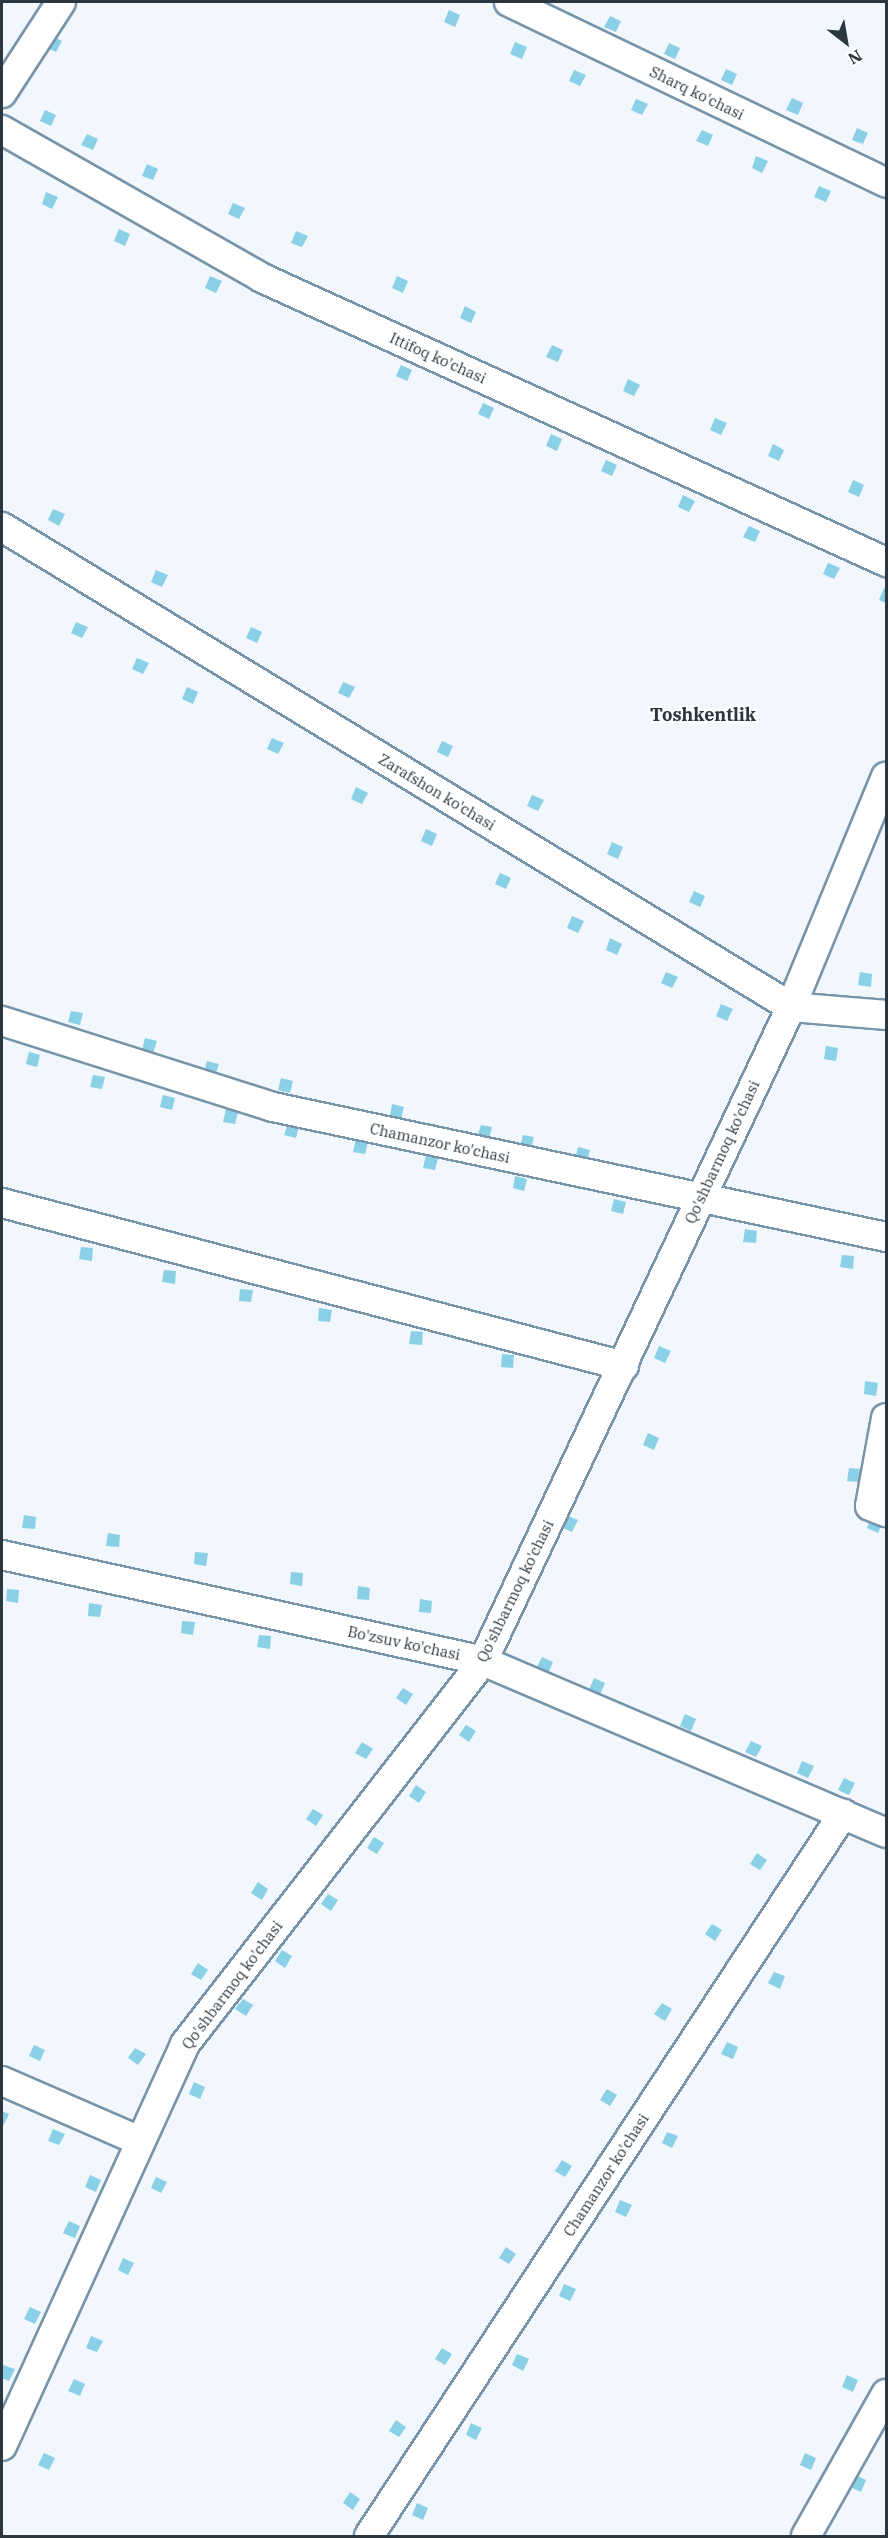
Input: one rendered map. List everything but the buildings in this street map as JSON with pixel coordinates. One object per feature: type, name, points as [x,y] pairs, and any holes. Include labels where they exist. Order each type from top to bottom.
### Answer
[{"type":"street","points":[[2,93],[61,2]]},
{"type":"street","name":"Sharq ko'chasi","points":[[509,2],[886,183]]},
{"type":"street","name":"Ittifoq ko'chasi","points":[[2,130],[262,278],[886,562]]},
{"type":"street","name":"Zarafshon ko'chasi","points":[[2,527],[791,1007],[886,1015]]},
{"type":"street","name":"Qo'shbarmoq ko'chasi","points":[[2,2446],[184,2044],[483,1661],[624,1366],[700,1198],[791,1007],[886,777]]},
{"type":"street","name":"Chamanzor ko'chasi","points":[[2,1021],[273,1107],[886,1237]]},
{"type":"street","points":[[2,1203],[624,1366]]},
{"type":"street","points":[[886,1418],[870,1506],[886,1512]]},
{"type":"street","name":"Bo'zsuv ko'chasi","points":[[2,1555],[483,1661],[886,1833]]},
{"type":"street","name":"Chamanzor ko'chasi","points":[[369,2536],[843,1814]]},
{"type":"street","points":[[2,2081],[140,2141]]},
{"type":"street","points":[[806,2536],[886,2394]]},
{"type":"district","name":"Toshkentlik","points":[[703,715]]}]
